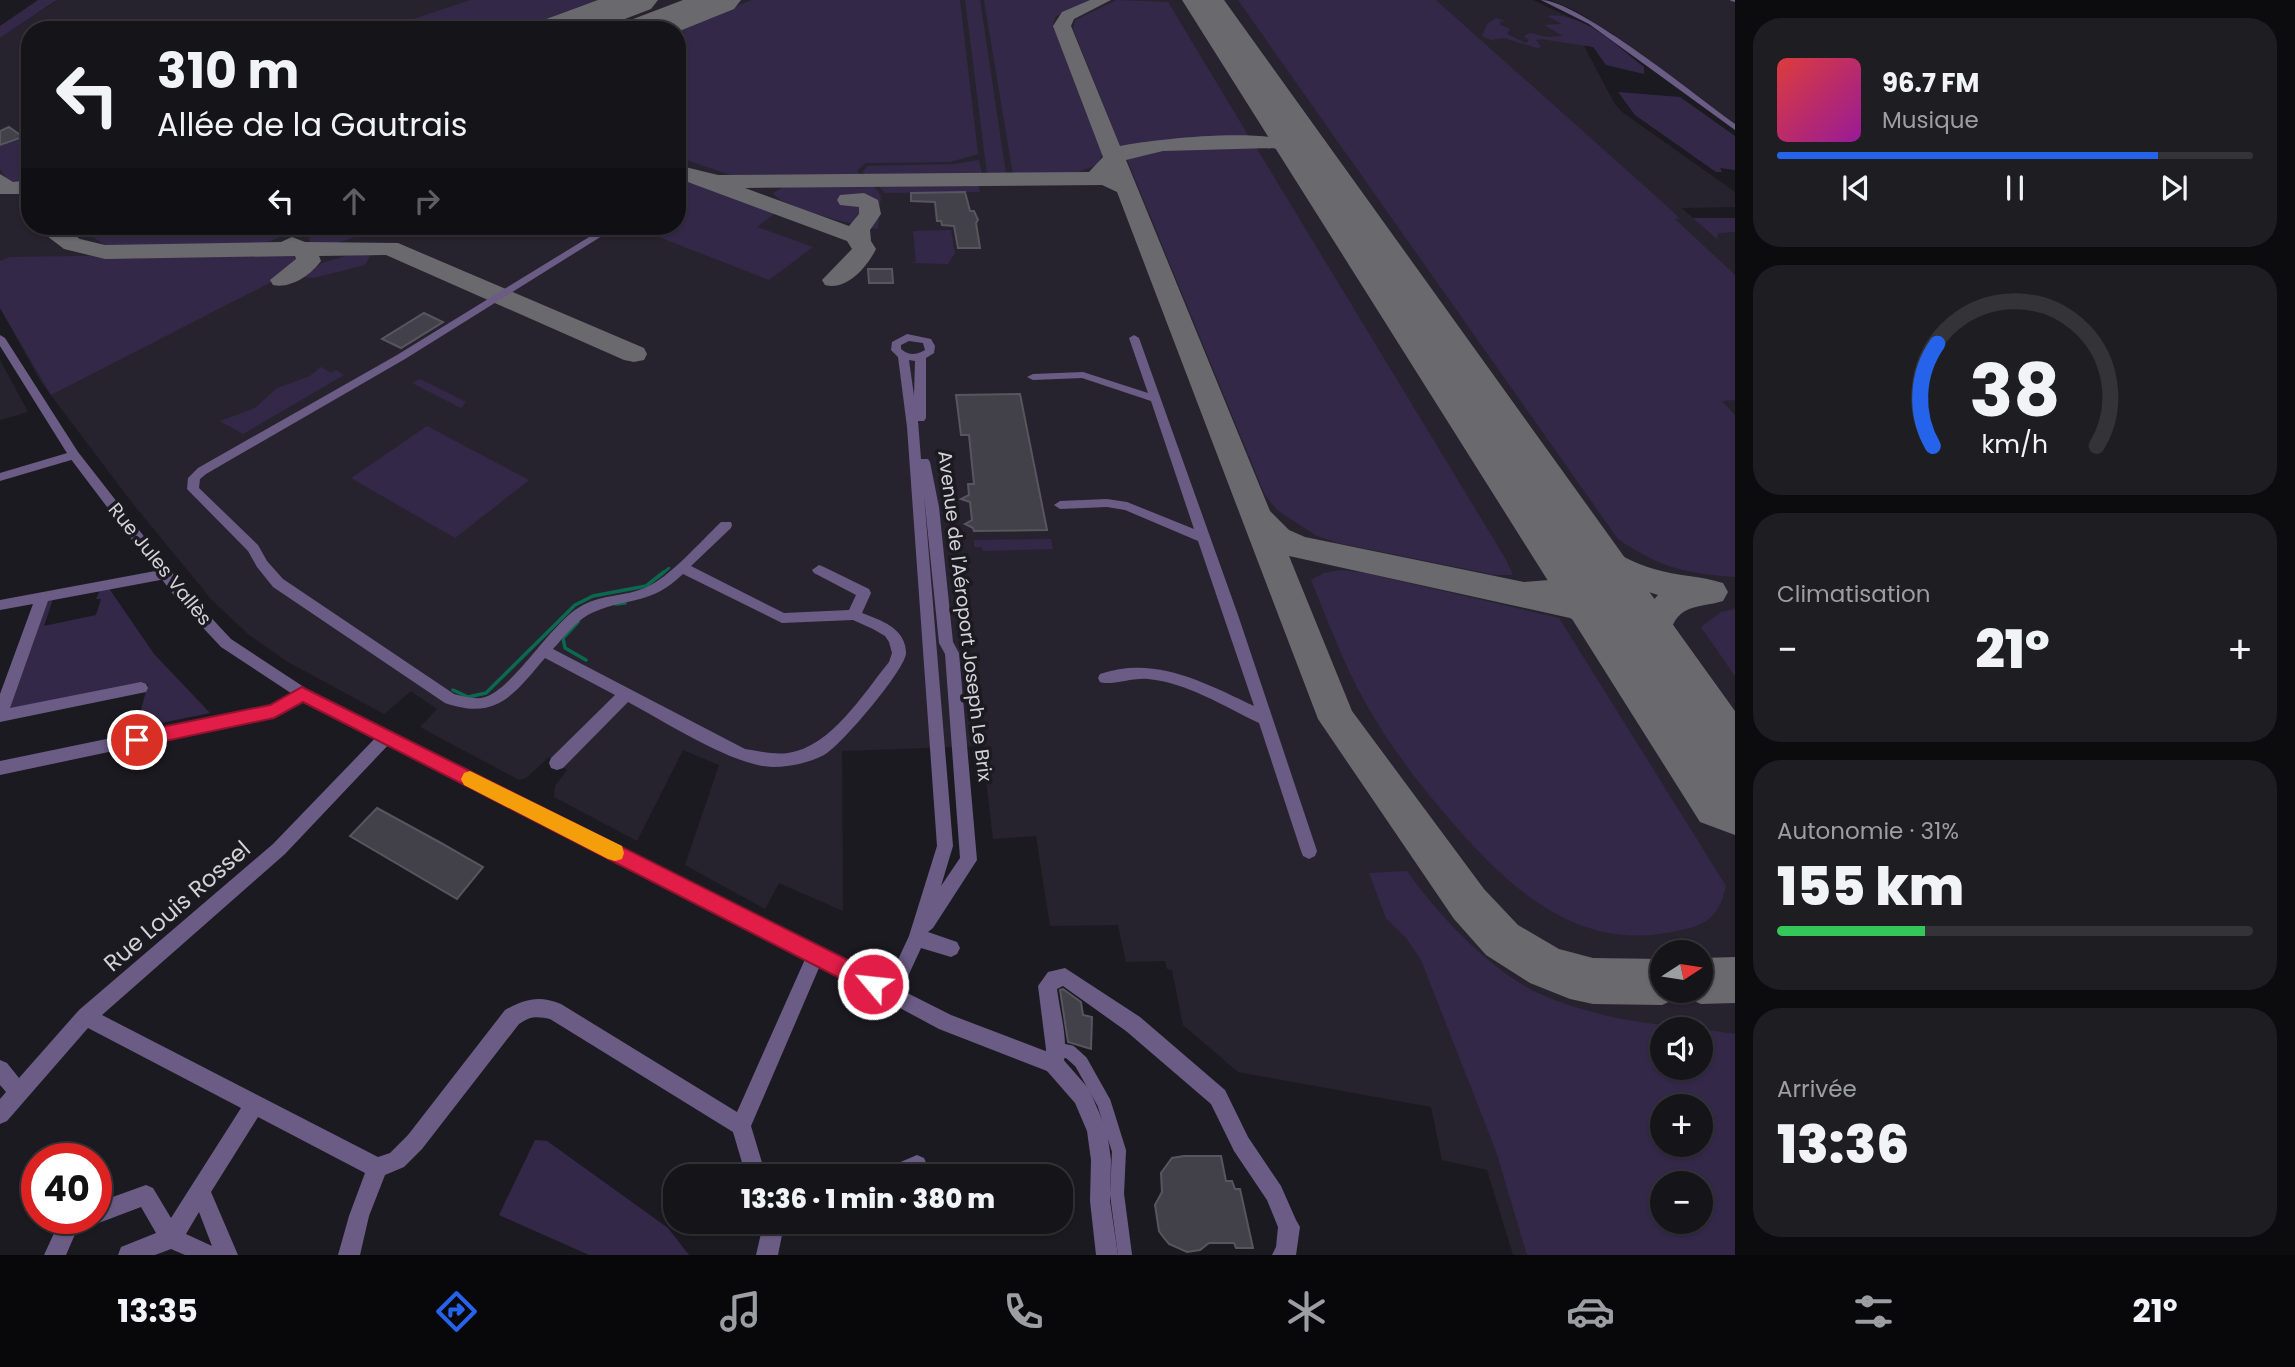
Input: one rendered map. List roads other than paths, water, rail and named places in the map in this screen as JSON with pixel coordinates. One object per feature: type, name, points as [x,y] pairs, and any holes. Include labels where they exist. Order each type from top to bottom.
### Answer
[{"type":"street","points":[[1544,0],[1591,23],[1735,128]]},
{"type":"street","points":[[598,235],[401,357],[202,471],[192,484],[193,489],[253,548],[278,583],[450,699],[476,706],[498,699],[573,619],[588,608],[648,593],[664,584],[726,526]]},
{"type":"street","name":"Rue Jules Vallès","points":[[0,338],[74,455],[184,598],[226,643],[302,694],[891,994],[946,1021],[1055,1057]]},
{"type":"street","points":[[1133,338],[1309,851]]},
{"type":"street","name":"Avenue de l'Aéroport Joseph Le Brix","points":[[891,994],[917,938],[945,846],[913,427],[912,357],[922,387],[919,404],[924,468],[933,507],[946,643],[952,653],[969,860],[917,938]]},
{"type":"street","points":[[1033,377],[1083,375],[1155,399]]},
{"type":"street","points":[[0,477],[74,455]]},
{"type":"street","points":[[1060,505],[1107,503],[1127,506],[1202,537]]},
{"type":"street","points":[[543,650],[742,755],[769,760],[789,760],[819,750],[838,735],[896,664],[899,653],[897,641],[890,632],[854,615],[782,618],[682,567]]},
{"type":"street","points":[[819,570],[864,593],[854,615]]},
{"type":"street","points":[[0,605],[166,574]]},
{"type":"street","points":[[0,715],[42,597]]},
{"type":"street","points":[[1105,678],[1116,674],[1161,674],[1264,718]]},
{"type":"street","points":[[0,715],[141,688]]},
{"type":"street","points":[[557,763],[627,693]]},
{"type":"street","points":[[0,768],[274,711],[302,694]]},
{"type":"street","name":"Rue Louis Rossel","points":[[0,1114],[86,1017],[279,849],[387,736]]},
{"type":"street","points":[[939,866],[957,876]]},
{"type":"street","points":[[917,938],[951,947]]},
{"type":"street","points":[[752,1164],[741,1126],[816,954]]},
{"type":"street","points":[[1107,1255],[1100,1201],[1101,1160],[1097,1131],[1082,1096],[1055,1057],[1040,982],[1054,978],[1065,977],[1133,1024],[1219,1097],[1241,1144],[1274,1193],[1289,1227],[1286,1253],[1283,1255]]},
{"type":"street","points":[[349,1255],[359,1216],[377,1168],[397,1160],[415,1142],[512,1017],[525,1009],[538,1007],[554,1011],[741,1126]]},
{"type":"street","points":[[86,1017],[377,1168]]},
{"type":"street","points":[[1055,1057],[1070,1052],[1081,1062],[1104,1103],[1119,1151],[1117,1194],[1125,1255]]},
{"type":"street","points":[[0,1070],[19,1093]]},
{"type":"street","points":[[129,1255],[171,1238],[255,1103]]},
{"type":"street","points":[[201,1192],[227,1255]]},
{"type":"street","points":[[112,1208],[146,1195],[171,1238],[209,1255]]},
{"type":"street","points":[[55,1255],[64,1234]]},
{"type":"street","points":[[767,1255],[774,1234]]},
{"type":"waterway","points":[[662,574],[669,568]]},
{"type":"waterway","points":[[453,690],[468,697],[486,693],[575,605],[593,596],[646,586],[664,572]]},
{"type":"waterway","points":[[616,604],[625,603]]},
{"type":"waterway","points":[[578,622],[563,638],[565,648],[586,660]]}]
